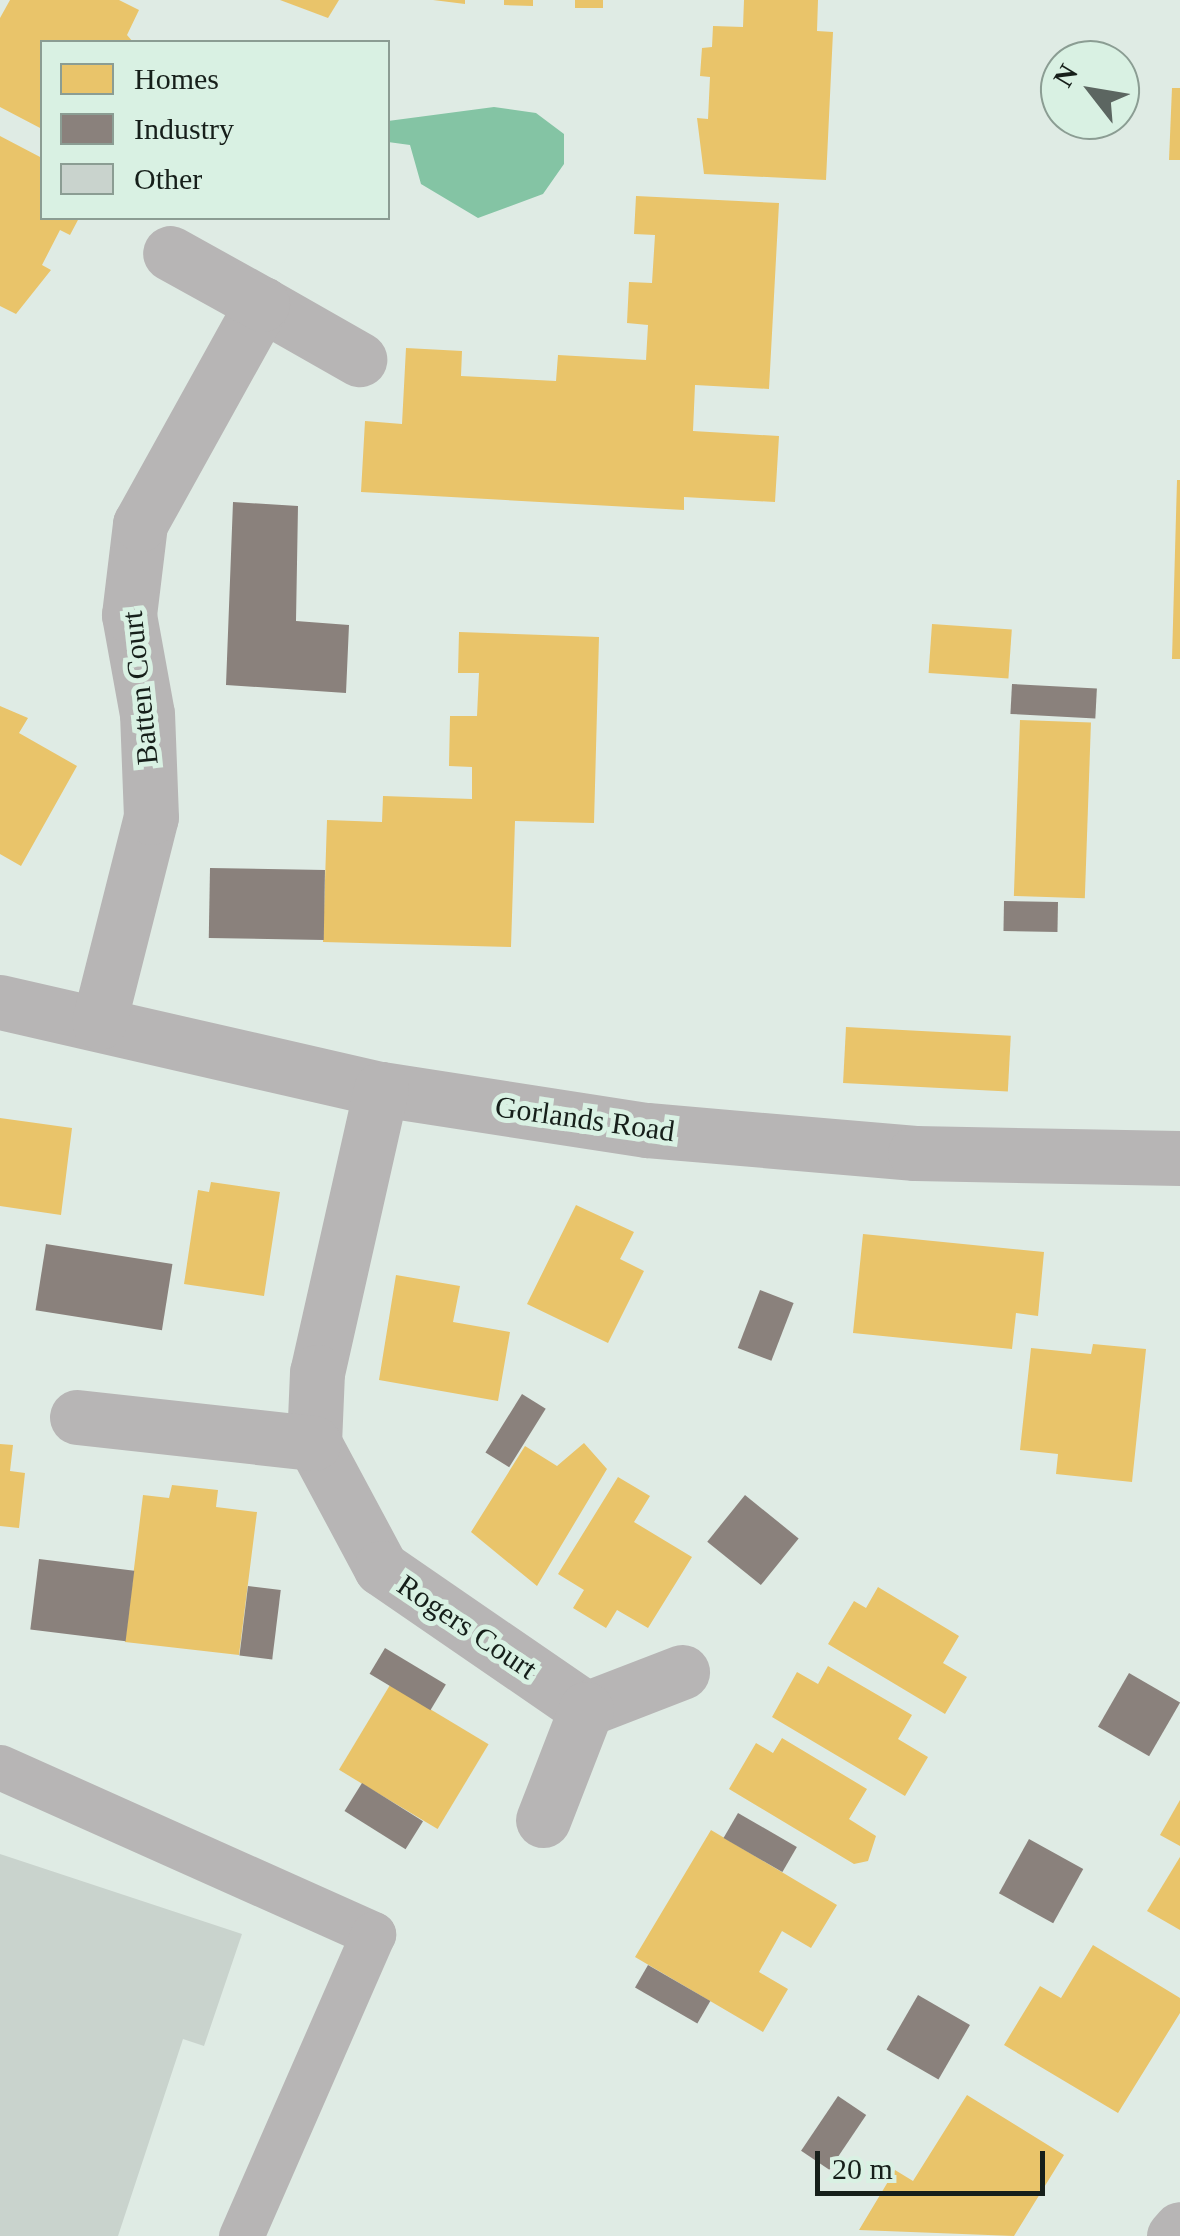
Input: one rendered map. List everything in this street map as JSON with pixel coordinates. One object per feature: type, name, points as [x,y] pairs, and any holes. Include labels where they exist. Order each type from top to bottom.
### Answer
[{"type":"street","points":[[170,253],[359,359]]},
{"type":"street","name":"Batten Court","points":[[99,1022],[150,817],[147,714],[129,615],[140,524],[262,304]]},
{"type":"street","name":"Gorlands Road","points":[[0,1002],[381,1090],[647,1130],[915,1153],[1180,1158]]},
{"type":"street","points":[[77,1416],[314,1443],[317,1372],[381,1090]]},
{"type":"street","name":"Rogers Court","points":[[314,1443],[381,1568],[586,1708]]},
{"type":"street","points":[[543,1820],[586,1708],[682,1672]]},
{"type":"street","points":[[1174,2236],[1180,2229]]},
{"type":"lane","points":[[0,1768],[373,1934],[241,2236]]},
{"type":"shaded area","points":[[494,107],[536,113],[564,134],[564,164],[543,194],[478,218],[421,184],[410,145],[390,142],[390,121]]},
{"type":"building: Homes","points":[[10,0],[119,0],[139,10],[127,35],[131,40],[40,40],[40,128],[0,107],[0,18]]},
{"type":"building: Homes","points":[[280,0],[339,0],[328,18]]},
{"type":"building: Homes","points":[[433,0],[465,0],[465,4]]},
{"type":"building: Homes","points":[[504,0],[533,0],[533,6],[504,5]]},
{"type":"building: Homes","points":[[575,0],[603,0],[603,8],[575,8]]},
{"type":"building: Homes","points":[[744,0],[818,0],[817,31],[833,32],[826,180],[704,174],[697,118],[708,119],[710,77],[700,76],[702,48],[712,47],[713,26],[743,27]]},
{"type":"building: Homes","points":[[1172,88],[1180,88],[1180,160],[1169,160]]},
{"type":"building: Homes","points":[[0,136],[40,157],[40,220],[78,220],[70,235],[60,230],[42,265],[51,270],[16,314],[0,306]]},
{"type":"building: Homes","points":[[636,196],[779,203],[769,389],[695,385],[693,431],[779,436],[775,502],[684,497],[684,510],[361,492],[365,421],[402,424],[406,348],[462,351],[461,376],[556,381],[558,355],[646,360],[648,325],[627,323],[629,282],[652,283],[655,235],[634,234]]},
{"type":"building: Homes","points":[[1177,480],[1180,659],[1172,659]]},
{"type":"building: Homes","points":[[932,624],[1012,630],[1008,678],[929,673]]},
{"type":"building: Homes","points":[[459,632],[599,637],[594,823],[515,821],[511,947],[323,942],[327,820],[382,822],[383,796],[472,799],[472,767],[449,766],[450,716],[477,716],[479,673],[458,673]]},
{"type":"building: Homes","points":[[0,706],[28,718],[19,733],[77,766],[21,866],[0,854]]},
{"type":"building: Homes","points":[[1020,720],[1091,722],[1085,898],[1014,896]]},
{"type":"building: Homes","points":[[846,1027],[1011,1036],[1008,1092],[843,1083]]},
{"type":"building: Homes","points":[[0,1118],[72,1128],[61,1215],[0,1206]]},
{"type":"building: Homes","points":[[211,1182],[280,1192],[264,1296],[184,1284],[198,1190],[209,1192]]},
{"type":"building: Homes","points":[[576,1205],[634,1232],[620,1259],[644,1271],[608,1343],[527,1304]]},
{"type":"building: Homes","points":[[863,1234],[1044,1252],[1038,1316],[1016,1313],[1012,1349],[853,1333]]},
{"type":"building: Homes","points":[[396,1275],[460,1286],[453,1322],[510,1332],[498,1401],[379,1380]]},
{"type":"building: Homes","points":[[1093,1344],[1146,1349],[1132,1482],[1056,1474],[1058,1454],[1020,1450],[1031,1348],[1091,1354]]},
{"type":"building: Homes","points":[[584,1443],[607,1469],[537,1586],[471,1532],[525,1446],[557,1466]]},
{"type":"building: Homes","points":[[0,1444],[13,1445],[10,1471],[25,1473],[19,1528],[0,1526]]},
{"type":"building: Homes","points":[[618,1477],[650,1496],[634,1522],[692,1557],[648,1628],[617,1610],[606,1628],[573,1608],[584,1590],[558,1574]]},
{"type":"building: Homes","points":[[172,1485],[218,1490],[216,1507],[257,1512],[239,1655],[125,1642],[143,1495],[169,1498]]},
{"type":"building: Homes","points":[[878,1587],[959,1636],[943,1663],[967,1677],[945,1714],[828,1644],[854,1601],[866,1608]]},
{"type":"building: Homes","points":[[828,1666],[912,1715],[898,1739],[928,1757],[905,1796],[772,1717],[797,1672],[818,1684]]},
{"type":"building: Homes","points":[[390,1685],[489,1744],[438,1829],[339,1770]]},
{"type":"building: Homes","points":[[782,1738],[867,1789],[849,1819],[876,1836],[868,1861],[854,1864],[729,1789],[756,1743],[773,1753]]},
{"type":"building: Homes","points":[[1180,1800],[1180,1846],[1160,1835]]},
{"type":"building: Homes","points":[[711,1830],[837,1905],[811,1948],[782,1931],[759,1972],[788,1989],[763,2032],[635,1957]]},
{"type":"building: Homes","points":[[1180,1857],[1180,1930],[1147,1911]]},
{"type":"building: Homes","points":[[1093,1945],[1180,1998],[1180,2013],[1118,2113],[1004,2045],[1040,1986],[1061,1998]]},
{"type":"building: Homes","points":[[967,2095],[1064,2155],[1014,2236],[859,2230],[895,2170],[913,2181]]},
{"type":"building: Industry","points":[[233,502],[298,506],[296,621],[349,625],[346,693],[226,685]]},
{"type":"building: Industry","points":[[1012,684],[1097,688],[1095,718],[1010,714]]},
{"type":"building: Industry","points":[[210,868],[325,870],[324,940],[209,938]]},
{"type":"building: Industry","points":[[1004,901],[1058,902],[1057,932],[1003,931]]},
{"type":"building: Industry","points":[[46,1244],[172,1264],[162,1330],[36,1310]]},
{"type":"building: Industry","points":[[760,1290],[794,1303],[771,1361],[738,1348]]},
{"type":"building: Industry","points":[[522,1394],[546,1409],[509,1467],[485,1453]]},
{"type":"building: Industry","points":[[745,1495],[799,1538],[761,1585],[707,1542]]},
{"type":"building: Industry","points":[[39,1559],[134,1571],[126,1641],[30,1629]]},
{"type":"building: Industry","points":[[248,1586],[281,1590],[272,1659],[239,1655]]},
{"type":"building: Industry","points":[[385,1648],[446,1685],[430,1710],[370,1674]]},
{"type":"building: Industry","points":[[1129,1673],[1180,1702],[1149,1756],[1098,1727]]},
{"type":"building: Industry","points":[[362,1783],[423,1821],[406,1849],[345,1811]]},
{"type":"building: Industry","points":[[738,1813],[797,1847],[782,1872],[724,1838]]},
{"type":"building: Industry","points":[[1029,1839],[1083,1869],[1053,1923],[999,1893]]},
{"type":"building: Industry","points":[[648,1965],[710,2001],[697,2024],[635,1988]]},
{"type":"building: Industry","points":[[918,1995],[970,2025],[938,2080],[887,2050]]},
{"type":"building: Industry","points":[[838,2096],[866,2115],[829,2170],[801,2151]]},
{"type":"building: Other","points":[[0,1854],[242,1934],[204,2046],[183,2039],[118,2236],[0,2236]]}]
